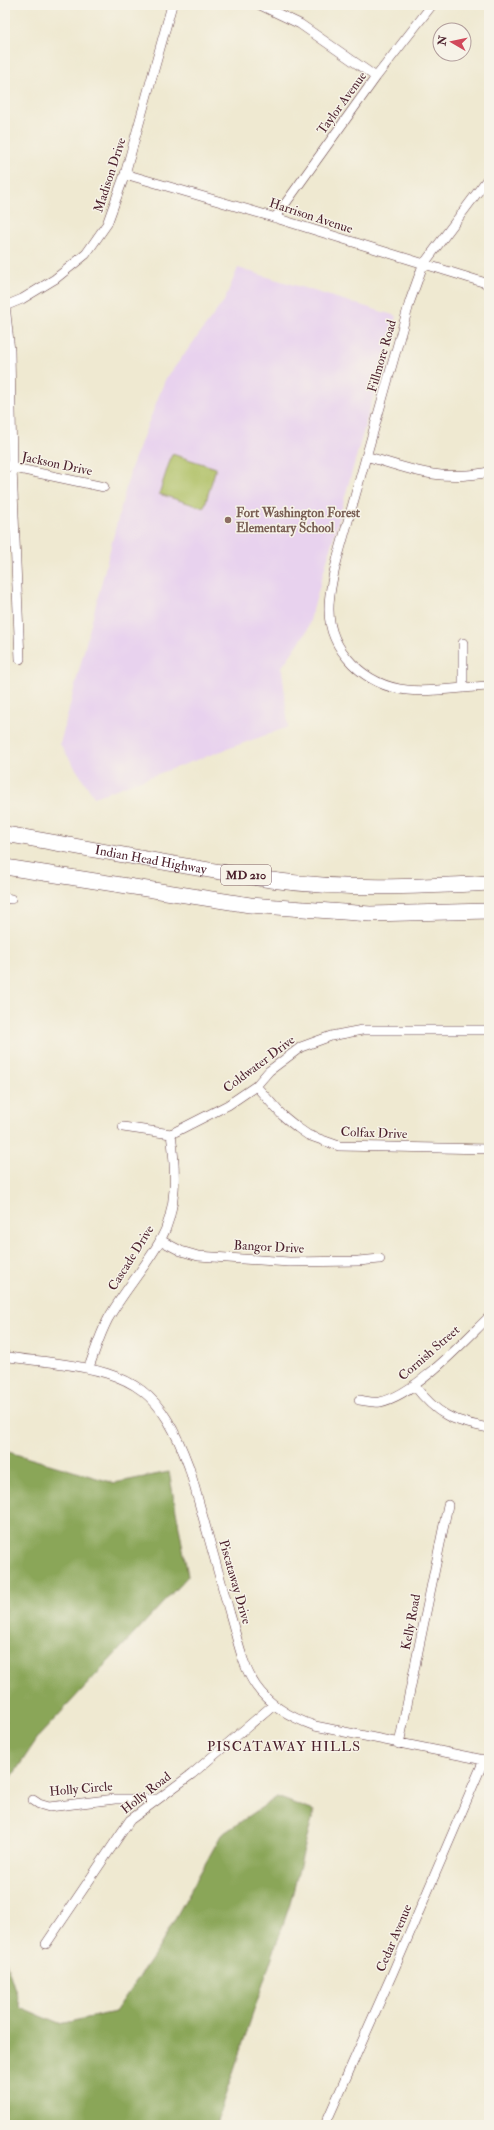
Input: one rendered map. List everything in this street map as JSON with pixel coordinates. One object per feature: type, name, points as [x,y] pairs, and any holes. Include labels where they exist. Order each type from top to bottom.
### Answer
[{"type":"highway","name":"Indian Head Highway","points":[[5,834],[272,880],[372,886],[489,884]]},
{"type":"highway","name":"MD 210","points":[[5,867],[250,905],[370,914],[489,911]]},
{"type":"street","name":"Madison Drive","points":[[5,305],[22,299],[45,286],[86,254],[107,224],[125,174],[172,5]]},
{"type":"street","points":[[260,5],[300,24],[376,77]]},
{"type":"street","name":"Taylor Avenue","points":[[275,218],[376,77],[432,5]]},
{"type":"street","name":"Harrison Avenue","points":[[125,174],[275,218],[423,265],[489,284]]},
{"type":"street","name":"Fillmore Road","points":[[489,177],[423,265],[410,301],[337,560],[330,592],[330,622],[340,648],[355,667],[365,676],[391,687],[416,690],[489,686]]},
{"type":"street","points":[[5,305],[10,351],[8,467],[20,659]]},
{"type":"street","points":[[366,456],[443,476],[468,476],[489,472]]},
{"type":"street","name":"Jackson Drive","points":[[8,467],[104,488]]},
{"type":"street","points":[[462,643],[463,687]]},
{"type":"street","name":"Coldwater Drive","points":[[172,1134],[216,1111],[256,1086],[284,1058],[301,1047],[330,1036],[362,1030],[489,1030]]},
{"type":"street","name":"Colfax Drive","points":[[256,1086],[282,1115],[298,1128],[308,1135],[338,1146],[489,1149]]},
{"type":"street","points":[[123,1126],[172,1134]]},
{"type":"street","name":"Cascade Drive","points":[[88,1367],[108,1319],[160,1240],[170,1211],[174,1184],[175,1166],[172,1134]]},
{"type":"street","name":"Bangor Drive","points":[[160,1240],[181,1251],[198,1256],[289,1262],[358,1262],[380,1259]]},
{"type":"street","name":"Cornish Street","points":[[359,1400],[373,1402],[388,1400],[414,1385],[489,1317]]},
{"type":"street","name":"Piscataway Drive","points":[[5,1356],[88,1367],[121,1378],[144,1392],[162,1411],[176,1434],[189,1467],[247,1667],[255,1684],[273,1705],[294,1718],[315,1726],[486,1761]]},
{"type":"street","points":[[414,1385],[433,1408],[444,1415],[474,1425],[489,1428]]},
{"type":"street","name":"Kelly Road","points":[[399,1744],[448,1505]]},
{"type":"street","name":"Holly Road","points":[[46,1944],[119,1833],[130,1820],[156,1799],[192,1774],[273,1705]]},
{"type":"street","name":"Cedar Avenue","points":[[325,2125],[486,1761]]},
{"type":"street","name":"Holly Circle","points":[[33,1800],[39,1804],[49,1806],[116,1799],[156,1799]]},
{"type":"shaded area","name":"Fort Washington Forest Elementary School","points":[[238,268],[396,316],[307,631],[282,667],[288,727],[94,797],[60,744],[131,468],[165,380],[224,301]]},
{"type":"green space","points":[[172,454],[216,468],[204,508],[159,494]]},
{"type":"green space","points":[[5,1451],[114,1483],[169,1472],[188,1576],[39,1736],[5,1787]]},
{"type":"green space","points":[[277,1797],[314,1811],[290,1904],[223,2102],[217,2125],[5,2125],[5,1959],[21,2008],[59,2024],[115,2012],[160,1946],[221,1835]]},
{"type":"place","name":"Fort Washington Forest Elementary School","points":[[228,520]]},
{"type":"district","name":"PISCATAWAY HILLS","points":[[284,1746]]}]
